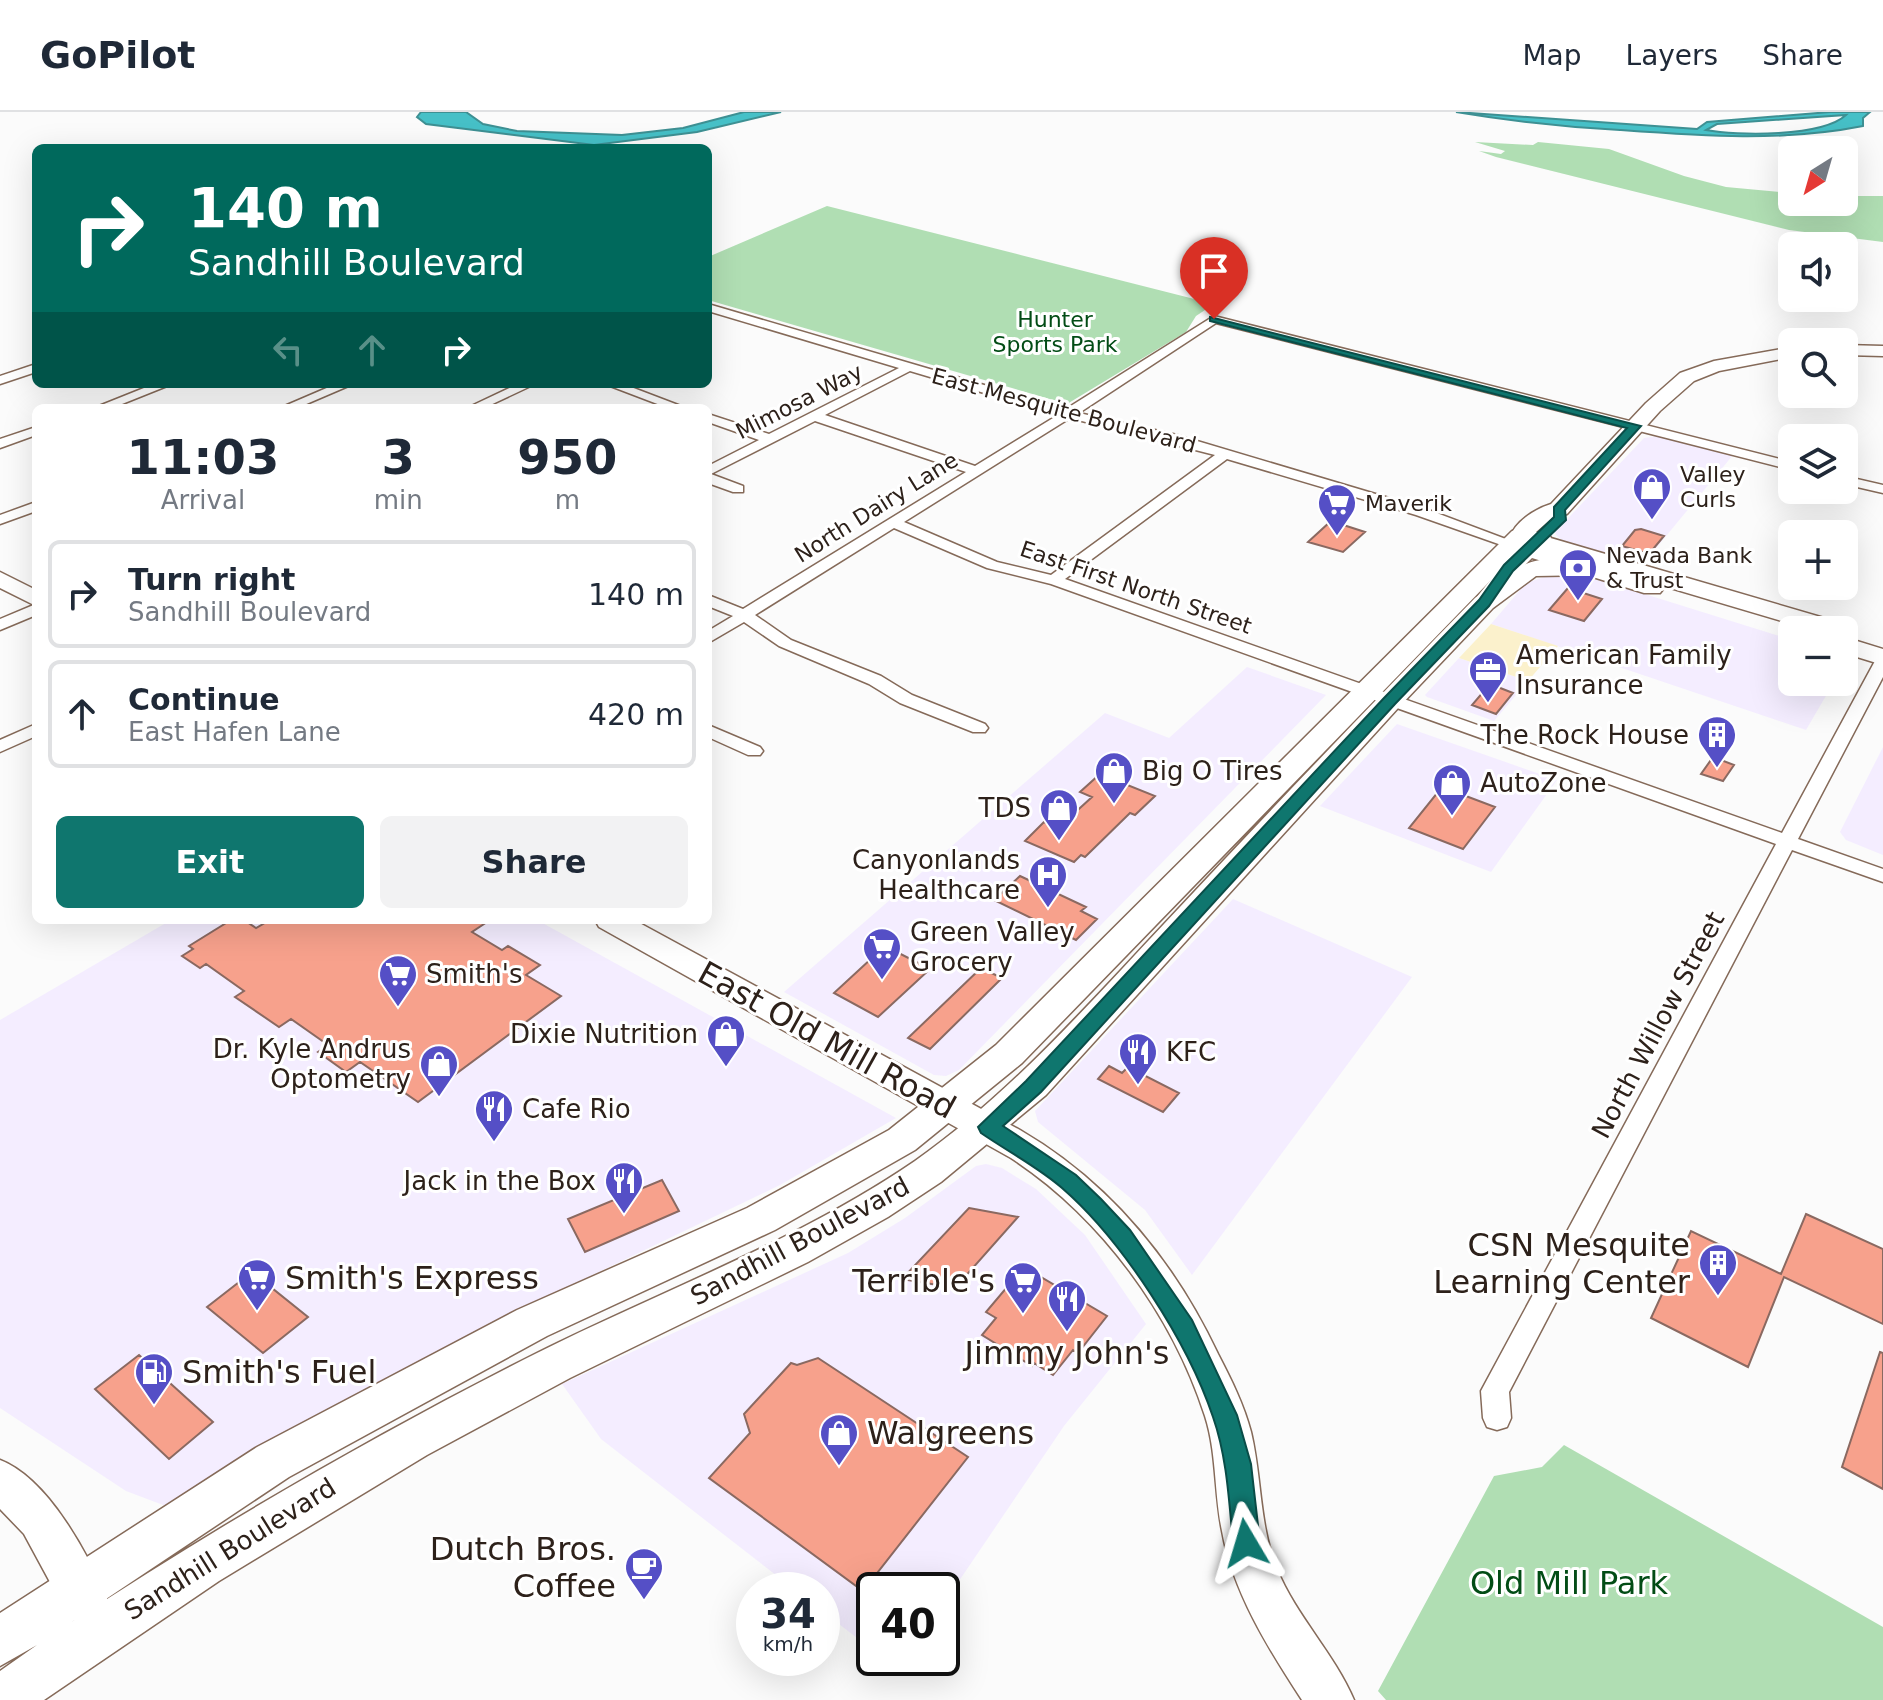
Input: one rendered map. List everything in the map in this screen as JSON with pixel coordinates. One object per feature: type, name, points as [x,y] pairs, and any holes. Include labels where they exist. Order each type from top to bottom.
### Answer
[{"type":"main road","points":[[1858,350],[1883,351]]},
{"type":"main road","points":[[1525,543],[1561,517],[1559,509],[1635,426],[1687,377],[1714,366],[1778,355]]},
{"type":"main road","name":"East Mesquite Boulevard","points":[[1525,543],[1652,588],[1778,626]]},
{"type":"main road","name":"East Mesquite Boulevard","points":[[1525,543],[1787,616]]},
{"type":"main road","name":"Sandhill Boulevard","points":[[1,1700],[89,1608],[273,1462],[532,1323],[761,1219],[902,1140],[1009,1054],[1239,821],[1484,603],[1525,543]]},
{"type":"main road","name":"Sandhill Boulevard","points":[[0,1641],[89,1608],[289,1511],[428,1432],[556,1365],[782,1256],[889,1198],[988,1127],[1033,1086],[1191,916],[1378,697],[1525,543]]},
{"type":"main road","points":[[1484,603],[1519,574],[1543,566],[1581,570],[1652,588]]},
{"type":"main road","points":[[0,579],[32,597]]},
{"type":"main road","name":"East Mesquite Boulevard","points":[[1858,636],[1883,643]]},
{"type":"main road","points":[[1858,650],[1883,659]]},
{"type":"main road","points":[[1191,916],[1195,898],[1251,838],[1239,821]]},
{"type":"main road","name":"East Old Mill Road","points":[[617,924],[943,1106],[988,1127],[1068,1181],[1122,1236],[1183,1327],[1225,1415],[1238,1464],[1246,1543],[1264,1596],[1330,1700]]},
{"type":"main road","points":[[0,1480],[39,1519],[89,1608]]},
{"type":"street","name":"East Mesquite Boulevard","points":[[712,308],[1068,414],[1144,431],[1525,543]]},
{"type":"street","name":"North Dairy Lane","points":[[712,635],[1068,414],[1214,319],[1635,426]]},
{"type":"street","name":"Mimosa Way","points":[[712,469],[909,367]]},
{"type":"street","points":[[0,380],[32,369]]},
{"type":"street","points":[[111,404],[155,388]]},
{"type":"street","points":[[296,404],[337,388]]},
{"type":"street","points":[[482,404],[520,388]]},
{"type":"street","points":[[620,388],[656,404]]},
{"type":"street","points":[[814,416],[977,471]]},
{"type":"street","points":[[712,419],[770,439]]},
{"type":"street","points":[[1635,426],[1778,462]]},
{"type":"street","points":[[0,444],[32,432]]},
{"type":"street","points":[[1054,580],[1225,454]]},
{"type":"street","points":[[712,479],[738,489]]},
{"type":"street","points":[[1858,483],[1883,489]]},
{"type":"street","points":[[0,520],[32,508]]},
{"type":"street","name":"East First North Street","points":[[893,523],[995,565],[1036,579],[1054,580],[1883,876]]},
{"type":"street","points":[[712,602],[744,615],[785,643],[875,680],[906,699],[979,728]]},
{"type":"street","points":[[0,625],[32,611]]},
{"type":"street","name":"North Willow Street","points":[[1497,1418],[1495,1391],[1883,659]]},
{"type":"street","points":[[0,747],[32,731]]},
{"type":"street","points":[[712,732],[754,751]]},
{"type":"shaded area","points":[[1658,436],[1733,455],[1643,564],[1562,540],[1556,535],[1555,532],[1644,438]]},
{"type":"shaded area","points":[[1553,574],[1603,581],[1778,636],[1778,696],[1826,696],[1806,730],[1491,624],[1526,583]]},
{"type":"shaded area","points":[[1459,658],[1528,681],[1494,721],[1427,697],[1425,695]]},
{"type":"shaded area","points":[[1247,667],[1326,695],[959,1070],[946,1076],[934,1075],[784,992],[1105,713],[1169,738]]},
{"type":"shaded area","points":[[1397,724],[1557,780],[1491,872],[1320,806]]},
{"type":"shaded area","points":[[1883,747],[1883,855],[1846,840],[1840,832]]},
{"type":"shaded area","points":[[1233,899],[1412,977],[1192,1275],[1145,1210],[1038,1122],[1035,1111]]},
{"type":"shaded area","points":[[164,924],[544,924],[896,1118],[780,1185],[476,1331],[310,1422],[171,1508],[126,1491],[0,1408],[0,1020]]},
{"type":"shaded area","points":[[986,1164],[1002,1168],[1036,1189],[1085,1235],[1146,1324],[1064,1426],[960,1579],[960,1572],[856,1572],[856,1637],[840,1625],[840,1572],[772,1572],[601,1439],[562,1384],[848,1253],[905,1218],[976,1166]]},
{"type":"green space","points":[[1475,142],[1533,145],[1538,142],[1609,149],[1684,176],[1726,187],[1778,192],[1778,216],[1858,216],[1858,196],[1883,196],[1883,242],[1858,239],[1858,232],[1789,230],[1479,151],[1501,154],[1505,151]]},
{"type":"green space","name":"Hunter Sports Park","points":[[827,206],[1214,304],[1196,316],[1186,332],[1067,404],[712,301],[712,255]]},
{"type":"green space","name":"Old Mill Park","points":[[1564,1445],[1883,1627],[1883,1700],[1386,1700],[1378,1691],[1494,1476],[1542,1467]]},
{"type":"sand","points":[[1491,624],[1558,646],[1528,681],[1459,658]]},
{"type":"water","points":[[421,112],[466,112],[483,124],[517,131],[622,135],[683,128],[744,112],[781,112],[697,132],[602,144],[426,124],[417,117]]},
{"type":"water","points":[[1456,112],[1697,129],[1707,122],[1830,112],[1870,112],[1863,118],[1863,126],[1803,134],[1742,136],[1579,127]],"holes":[[[1846,115],[1834,122],[1779,133],[1706,130],[1717,124]]]},
{"type":"building","name":"Maverik","points":[[1331,521],[1365,532],[1343,552],[1308,542]]},
{"type":"building","points":[[1635,530],[1664,536],[1649,554],[1622,546]]},
{"type":"building","name":"Nevada Bank & Trust","points":[[1568,588],[1602,599],[1584,621],[1549,610]]},
{"type":"building","points":[[1490,684],[1513,693],[1496,714],[1472,705]]},
{"type":"building","name":"The Rock House","points":[[1713,757],[1734,765],[1723,781],[1701,774]]},
{"type":"building","name":"Big O Tires","points":[[1100,774],[1155,796],[1135,815],[1130,813],[1085,857],[1081,855],[1074,862],[1025,841],[1044,822],[1058,828],[1092,797],[1080,792]]},
{"type":"building","name":"AutoZone","points":[[1442,787],[1495,807],[1463,849],[1409,828]]},
{"type":"building","name":"Canyonlands Healthcare","points":[[1020,876],[1086,907],[1081,911],[1097,919],[1076,940],[994,900]]},
{"type":"building","name":"Smith's","points":[[225,924],[250,924],[256,928],[263,924],[484,924],[472,932],[502,950],[508,946],[540,965],[526,975],[561,996],[418,1102],[360,1062],[346,1072],[318,1052],[328,1045],[291,1019],[279,1027],[235,997],[244,991],[206,964],[200,968],[182,956],[193,949],[189,946]]},
{"type":"building","name":"Green Valley Grocery","points":[[885,946],[930,969],[878,1017],[834,993]]},
{"type":"building","points":[[981,968],[1002,978],[930,1049],[908,1038]]},
{"type":"building","name":"KFC","points":[[1109,1066],[1122,1073],[1128,1067],[1179,1093],[1163,1112],[1098,1079]]},
{"type":"building","name":"Jack in the Box","points":[[662,1180],[679,1211],[585,1252],[568,1219]]},
{"type":"building","points":[[969,1208],[1018,1217],[955,1288],[902,1279]]},
{"type":"building","name":"CSN Mesquite Learning Center","points":[[1806,1214],[1883,1249],[1883,1324],[1784,1277],[1748,1367],[1651,1318],[1691,1231],[1781,1274]]},
{"type":"building","points":[[1024,1267],[1107,1316],[1078,1353],[1073,1350],[1053,1375],[1034,1363],[1032,1366],[982,1335],[996,1318],[986,1312]]},
{"type":"building","name":"Smith's Express","points":[[252,1272],[308,1317],[263,1353],[207,1307]]},
{"type":"building","points":[[1880,1352],[1883,1353],[1883,1489],[1842,1467]]},
{"type":"building","name":"Smith's Fuel","points":[[139,1355],[213,1422],[169,1459],[95,1389]]},
{"type":"building","name":"Walgreens","points":[[818,1358],[968,1457],[878,1572],[856,1572],[856,1586],[709,1478],[750,1433],[744,1414],[791,1363],[797,1365]]},
{"type":"place","name":"Valley Curls","points":[[1652,521]]},
{"type":"place","name":"Maverik","points":[[1337,537]]},
{"type":"place","name":"Nevada Bank & Trust","points":[[1578,602]]},
{"type":"place","name":"American Family Insurance","points":[[1488,704]]},
{"type":"place","name":"The Rock House","points":[[1717,769]]},
{"type":"place","name":"Big O Tires","points":[[1114,805]]},
{"type":"place","name":"AutoZone","points":[[1452,817]]},
{"type":"place","name":"TDS","points":[[1059,842]]},
{"type":"place","name":"Canyonlands Healthcare","points":[[1048,909]]},
{"type":"place","name":"Green Valley Grocery","points":[[882,981]]},
{"type":"place","name":"Smith's","points":[[398,1008]]},
{"type":"place","name":"Dixie Nutrition","points":[[726,1068]]},
{"type":"place","name":"KFC","points":[[1138,1086]]},
{"type":"place","name":"Dr. Kyle Andrus Optometry","points":[[439,1098]]},
{"type":"place","name":"Cafe Rio","points":[[494,1143]]},
{"type":"place","name":"Jack in the Box","points":[[624,1215]]},
{"type":"place","name":"CSN Mesquite Learning Center","points":[[1718,1297]]},
{"type":"place","name":"Smith's Express","points":[[257,1312]]},
{"type":"place","name":"Terrible's","points":[[1023,1315]]},
{"type":"place","name":"Jimmy John's","points":[[1067,1333]]},
{"type":"place","name":"Smith's Fuel","points":[[154,1406]]},
{"type":"place","name":"Walgreens","points":[[839,1467]]},
{"type":"place","name":"Dutch Bros. Coffee","points":[[644,1601]]},
{"type":"route","points":[[1214,319],[1635,426],[1559,509],[1561,517],[1509,568],[1484,603],[1389,701],[1033,1086],[988,1127],[1027,1150],[1068,1181],[1093,1205],[1122,1236],[1183,1327],[1225,1415],[1238,1464],[1246,1543]]}]
